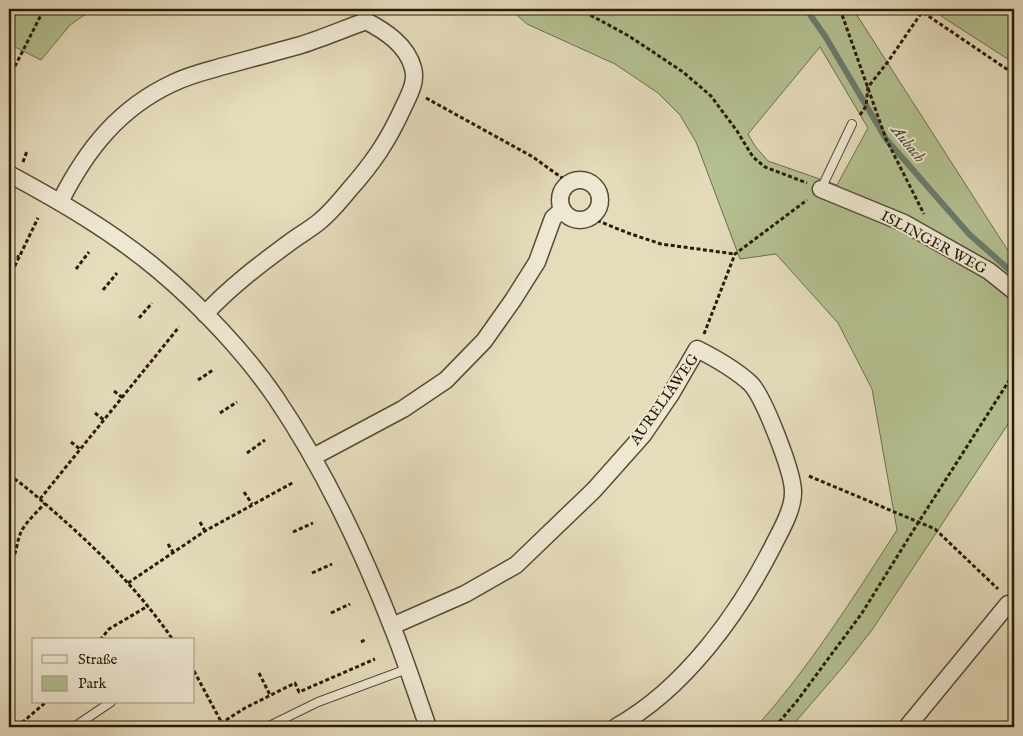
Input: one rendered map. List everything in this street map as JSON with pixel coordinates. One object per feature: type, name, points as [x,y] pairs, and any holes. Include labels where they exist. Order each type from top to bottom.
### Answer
[{"type":"street","points":[[60,202],[77,168],[120,117],[143,100],[173,83],[192,75],[304,44],[366,21],[382,29],[396,41],[408,56],[413,67],[414,77],[411,90],[391,135],[372,163],[335,208],[224,294],[205,314]]},
{"type":"street","points":[[15,169],[158,270],[205,314],[244,356],[276,398],[313,457],[351,534],[392,626],[428,727]]},
{"type":"street","points":[[576,180],[584,180],[597,189],[600,205],[597,212],[591,218],[577,221],[567,216],[562,210],[560,195],[569,183],[576,180]]},
{"type":"street","name":"ISLINGER WEG","points":[[821,189],[904,223],[989,271],[1014,291]]},
{"type":"street","points":[[313,457],[403,409],[446,380],[484,341],[513,300],[537,262],[553,218],[562,210]]},
{"type":"street","name":"AURELIAWEG","points":[[392,626],[465,594],[516,564],[594,490],[643,435],[671,394],[697,349],[724,362],[752,385],[761,400],[788,466],[793,493],[786,521],[756,580],[727,622],[696,661],[664,694],[616,727]]},
{"type":"street","points":[[907,727],[1011,607]]},
{"type":"lane","points":[[821,189],[852,124]]},
{"type":"lane","points":[[267,727],[318,702],[407,669]]},
{"type":"lane","points":[[74,727],[108,704]]},
{"type":"path","points":[[9,78],[44,9]]},
{"type":"path","points":[[580,9],[629,36],[683,72],[711,96],[737,131],[753,157],[765,167],[821,189]]},
{"type":"path","points":[[840,9],[886,139],[925,217]]},
{"type":"path","points":[[852,124],[866,106],[868,87],[921,10],[1014,74]]},
{"type":"path","points":[[411,90],[534,157],[569,183]]},
{"type":"path","points":[[15,169],[27,151]]},
{"type":"path","points":[[697,349],[735,254],[821,189]]},
{"type":"path","points":[[9,278],[38,218]]},
{"type":"path","points":[[591,218],[661,244],[735,254]]},
{"type":"path","points":[[76,269],[89,252]]},
{"type":"path","points":[[11,253],[19,257]]},
{"type":"path","points":[[103,290],[117,273]]},
{"type":"path","points":[[139,318],[152,303]]},
{"type":"path","points":[[40,499],[179,327]]},
{"type":"path","points":[[198,380],[213,370]]},
{"type":"path","points":[[775,727],[797,701],[862,613],[1014,373]]},
{"type":"path","points":[[114,391],[123,398]]},
{"type":"path","points":[[220,413],[237,402]]},
{"type":"path","points":[[95,413],[104,420]]},
{"type":"path","points":[[247,453],[265,440]]},
{"type":"path","points":[[71,442],[80,449]]},
{"type":"path","points":[[788,466],[935,529],[1002,594],[1011,607]]},
{"type":"path","points":[[9,475],[45,503],[84,538],[128,583],[172,638]]},
{"type":"path","points":[[128,583],[205,531],[294,482]]},
{"type":"path","points":[[244,492],[252,504]]},
{"type":"path","points":[[9,566],[21,531],[45,503]]},
{"type":"path","points":[[200,522],[205,531]]},
{"type":"path","points":[[293,532],[313,523]]},
{"type":"path","points":[[168,544],[173,552]]},
{"type":"path","points":[[312,573],[332,564]]},
{"type":"path","points":[[331,613],[350,604]]},
{"type":"path","points":[[102,638],[109,629],[148,606]]},
{"type":"path","points":[[361,642],[366,639]]},
{"type":"path","points":[[215,727],[223,725],[245,708],[295,683],[300,692],[376,659]]},
{"type":"path","points":[[195,673],[223,725]]},
{"type":"path","points":[[259,673],[270,696]]},
{"type":"path","points":[[17,727],[44,704]]},
{"type":"green space","points":[[9,9],[93,9],[70,25],[41,60],[9,44]]},
{"type":"green space","points":[[510,9],[853,9],[1014,260],[1014,415],[872,630],[791,727],[756,727],[813,656],[897,530],[872,389],[838,323],[776,254],[740,259],[696,142],[680,115],[658,93],[615,64],[527,24]],"holes":[[[820,47],[868,128],[837,185],[768,161],[755,146],[748,134]]]},
{"type":"green space","points":[[934,9],[1014,9],[1014,63],[941,16]]},
{"type":"waterway","name":"Aubach","points":[[806,9],[825,36],[886,139],[969,234],[1014,274]]}]
